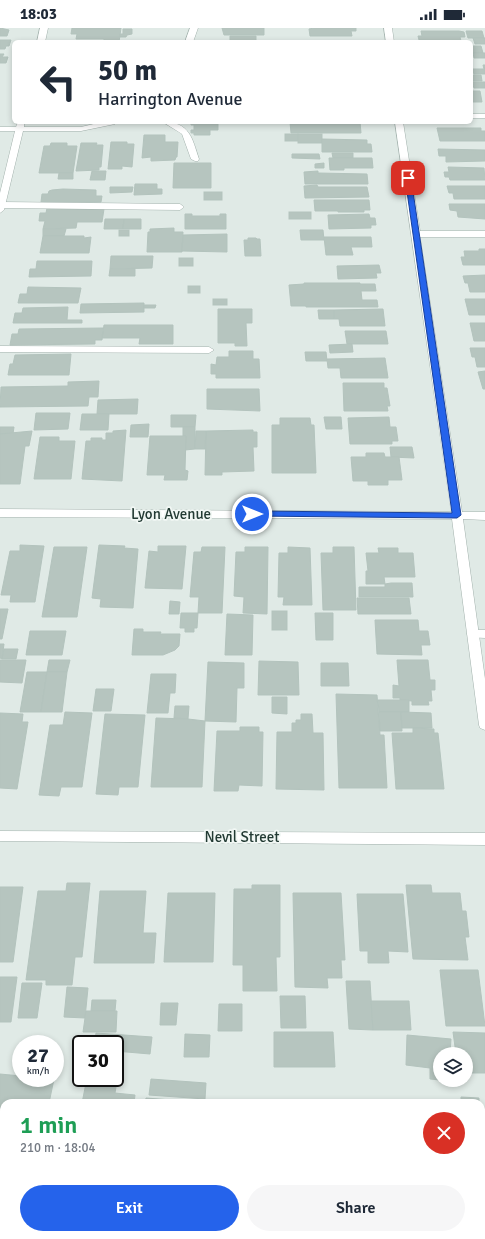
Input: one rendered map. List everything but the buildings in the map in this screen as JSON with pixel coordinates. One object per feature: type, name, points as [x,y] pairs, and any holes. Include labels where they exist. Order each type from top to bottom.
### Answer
[{"type":"street","points":[[41,40],[44,28]]},
{"type":"street","points":[[190,40],[194,28]]},
{"type":"street","points":[[388,28],[390,40]]},
{"type":"street","points":[[473,116],[485,116]]},
{"type":"street","points":[[0,129],[21,126],[81,129],[103,124]]},
{"type":"street","points":[[170,124],[186,133],[195,159]]},
{"type":"street","points":[[399,124],[457,515],[479,634],[485,725]]},
{"type":"street","points":[[21,126],[1,208],[69,205],[180,207]]},
{"type":"street","points":[[416,234],[485,234]]},
{"type":"street","points":[[0,349],[209,350]]},
{"type":"street","name":"Lyon Avenue","points":[[0,513],[485,516]]},
{"type":"street","name":"Nevil Street","points":[[0,836],[485,839]]},
{"type":"route","points":[[252,514],[457,515],[408,178]]}]
